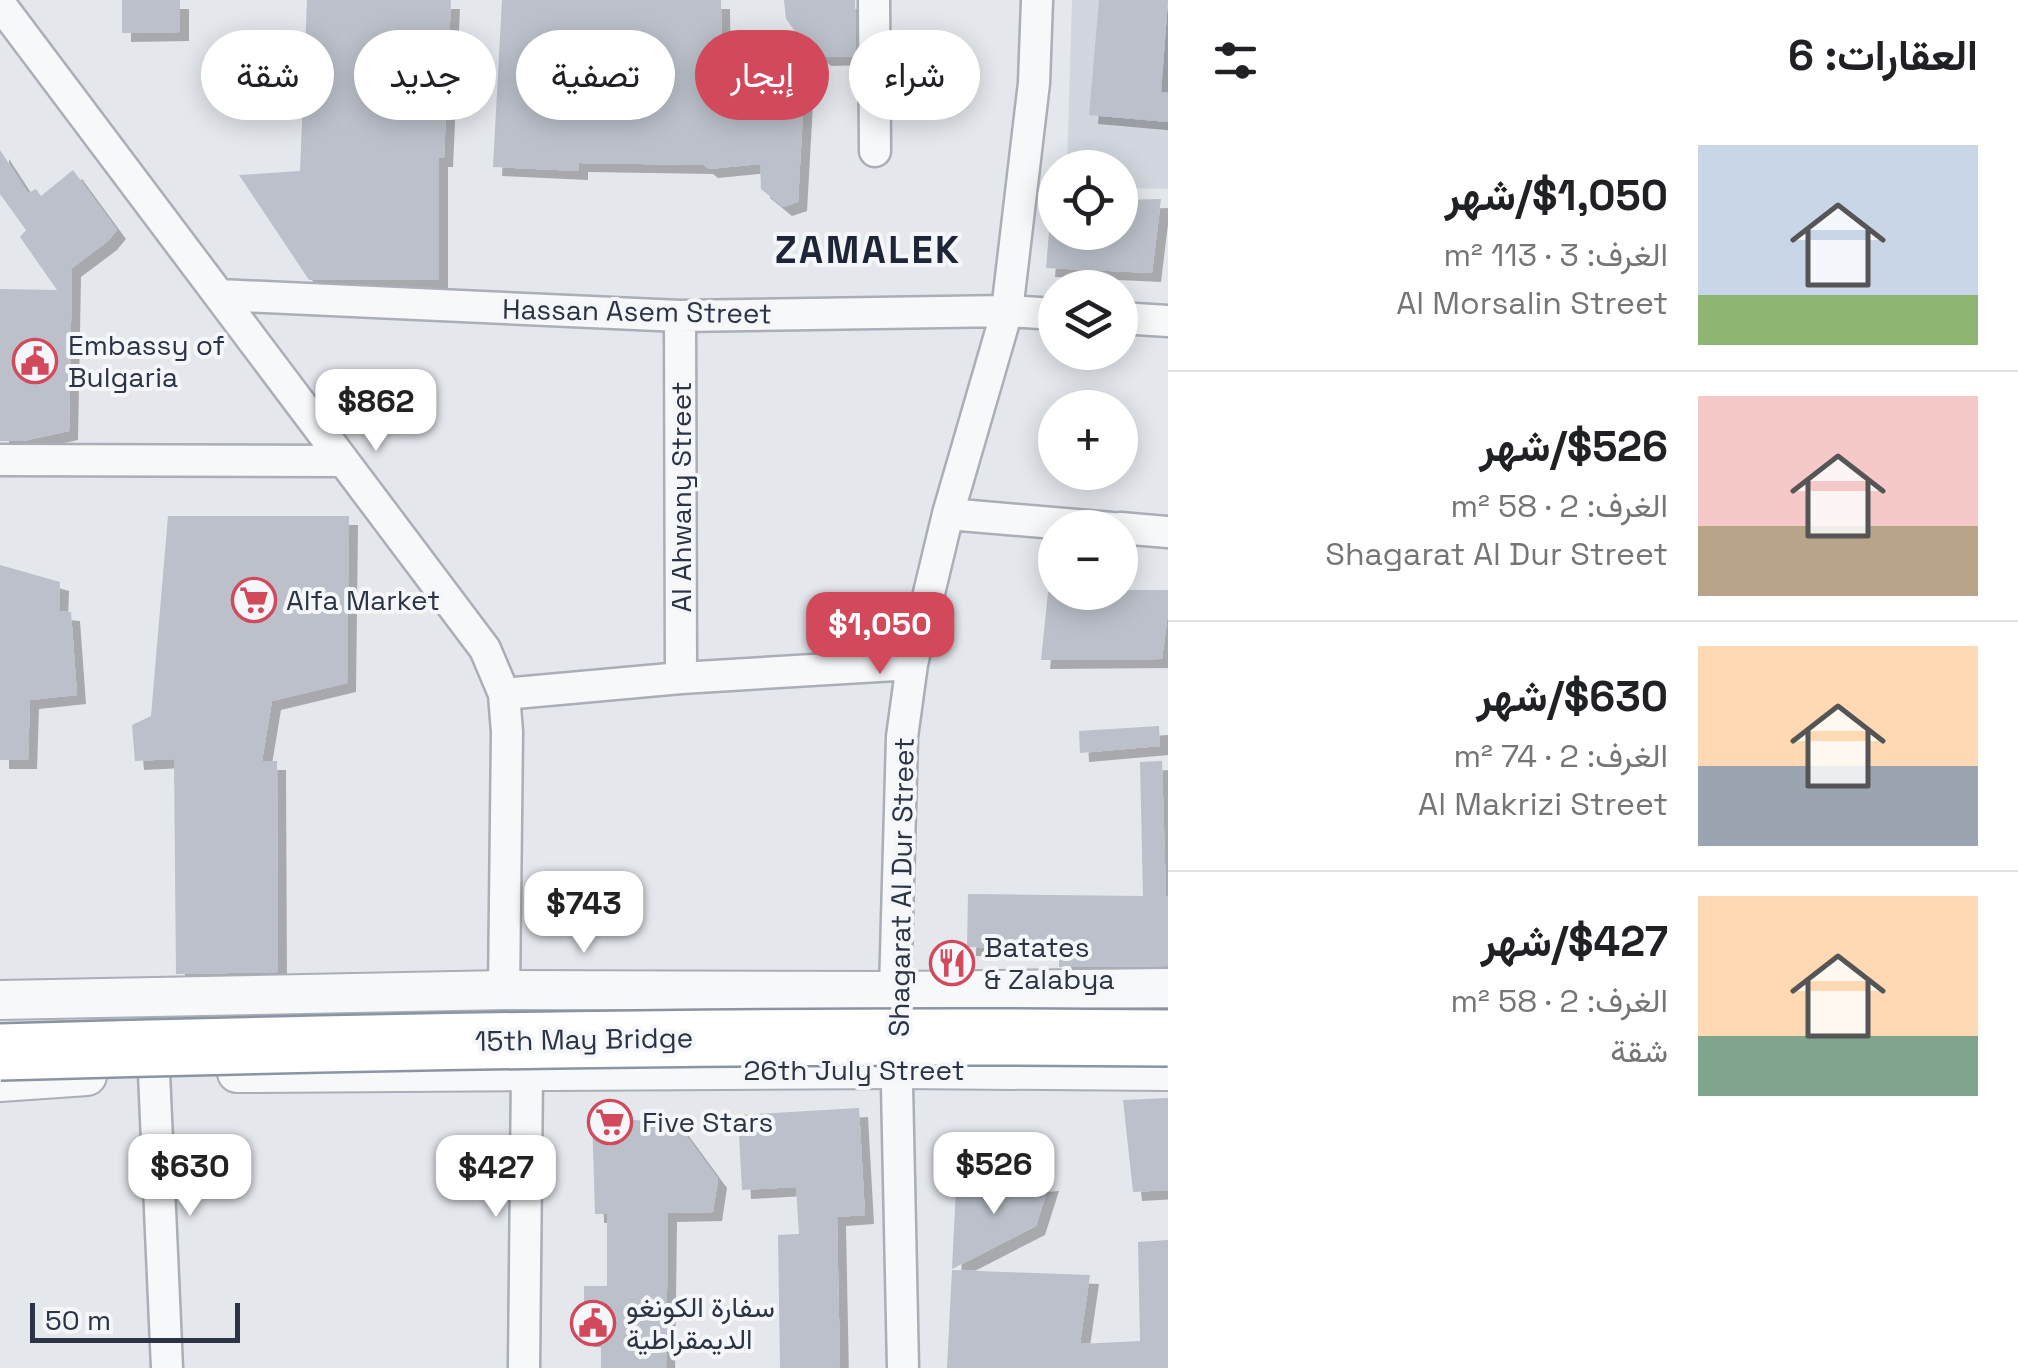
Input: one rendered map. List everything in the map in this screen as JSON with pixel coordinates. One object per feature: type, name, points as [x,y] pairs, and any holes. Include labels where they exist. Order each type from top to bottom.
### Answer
[{"type":"highway","name":"15th May Bridge","points":[[0,1024],[829,1007],[1168,1008]]},
{"type":"highway","name":"15th May Bridge","points":[[0,1052],[796,1036],[1168,1038]]},
{"type":"street","points":[[874,0],[875,151]]},
{"type":"street","name":"Shagarat Al Dur Street","points":[[903,1368],[895,991],[902,737],[912,664],[948,514],[1006,311],[1034,83],[1037,0]]},
{"type":"street","points":[[0,4],[485,650],[504,694],[508,732],[504,990]]},
{"type":"street","name":"Hassan Asem Street","points":[[219,295],[680,316],[1038,313]]},
{"type":"street","name":"Al Ahwany Street","points":[[680,316],[682,678]]},
{"type":"street","points":[[1138,320],[1168,322]]},
{"type":"street","points":[[0,460],[344,461]]},
{"type":"street","points":[[948,514],[1038,522]]},
{"type":"street","points":[[1138,530],[1168,532]]},
{"type":"street","points":[[504,694],[912,664]]},
{"type":"street","points":[[0,1000],[504,990],[1168,988]]},
{"type":"street","name":"26th July Street","points":[[0,1082],[154,1073],[1168,1070]]},
{"type":"street","points":[[524,1368],[527,1072]]},
{"type":"street","points":[[154,1073],[167,1368]]},
{"type":"shaded area","points":[[1072,0],[1168,0],[1168,189],[1138,188],[1138,150],[1068,150]]},
{"type":"building","points":[[122,0],[180,0],[180,32],[122,33]]},
{"type":"building","points":[[307,0],[451,0],[450,30],[354,30],[354,120],[446,120],[444,158],[439,158],[439,280],[309,280],[239,175],[300,171],[302,120],[334,120],[334,30],[306,30]]},
{"type":"building","points":[[502,0],[721,0],[721,30],[695,30],[695,120],[803,120],[798,202],[783,207],[761,189],[760,164],[709,169],[704,165],[579,163],[579,171],[493,167]]},
{"type":"building","points":[[784,0],[855,0],[856,30],[849,30],[849,56],[829,57],[829,30],[794,30],[786,19]]},
{"type":"building","points":[[1099,0],[1168,0],[1161,92],[1168,93],[1168,122],[1089,115]]},
{"type":"building","points":[[0,150],[28,193],[36,189],[41,196],[73,170],[117,230],[72,268],[69,431],[23,441],[0,441],[0,289],[57,290],[20,237],[26,230],[0,194]]},
{"type":"building","points":[[1161,199],[1152,273],[1046,268],[1048,250],[1138,250],[1138,200]]},
{"type":"building","name":"Alfa Market","points":[[168,516],[349,516],[347,683],[272,701],[262,761],[277,761],[278,972],[176,974],[174,759],[135,761],[132,725],[151,716]]},
{"type":"building","points":[[0,565],[60,582],[59,611],[71,612],[77,695],[30,700],[28,760],[0,760]]},
{"type":"building","points":[[1138,590],[1168,590],[1162,659],[1041,660],[1046,610],[1138,610]]},
{"type":"building","points":[[1159,726],[1160,746],[1080,753],[1079,731]]},
{"type":"building","points":[[1162,761],[1168,966],[1059,967],[1059,948],[967,947],[968,894],[1143,896],[1140,762]]},
{"type":"building","points":[[1168,1098],[1168,1190],[1133,1192],[1123,1100]]},
{"type":"building","points":[[859,1108],[865,1215],[837,1217],[840,1368],[780,1368],[778,1235],[799,1234],[796,1187],[742,1190],[738,1115]]},
{"type":"building","points":[[592,1117],[677,1123],[718,1179],[713,1212],[668,1213],[666,1368],[601,1368],[601,1338],[584,1338],[584,1286],[607,1286],[607,1214],[595,1214]]},
{"type":"building","points":[[1050,1182],[1036,1226],[952,1269],[956,1189]]},
{"type":"building","points":[[1168,1240],[1168,1368],[947,1368],[952,1270],[1090,1275],[1080,1344],[1140,1341],[1138,1242]]},
{"type":"place","name":"Embassy of Bulgaria","points":[[35,361]]},
{"type":"place","name":"Alfa Market","points":[[254,600]]},
{"type":"place","name":"Batates & Zalabya","points":[[952,963]]},
{"type":"place","name":"Five Stars","points":[[610,1122]]},
{"type":"place","name":"سفارة الكونغو الديمقراطية","points":[[593,1323]]},
{"type":"district","name":"ZAMALEK","points":[[868,250]]}]
